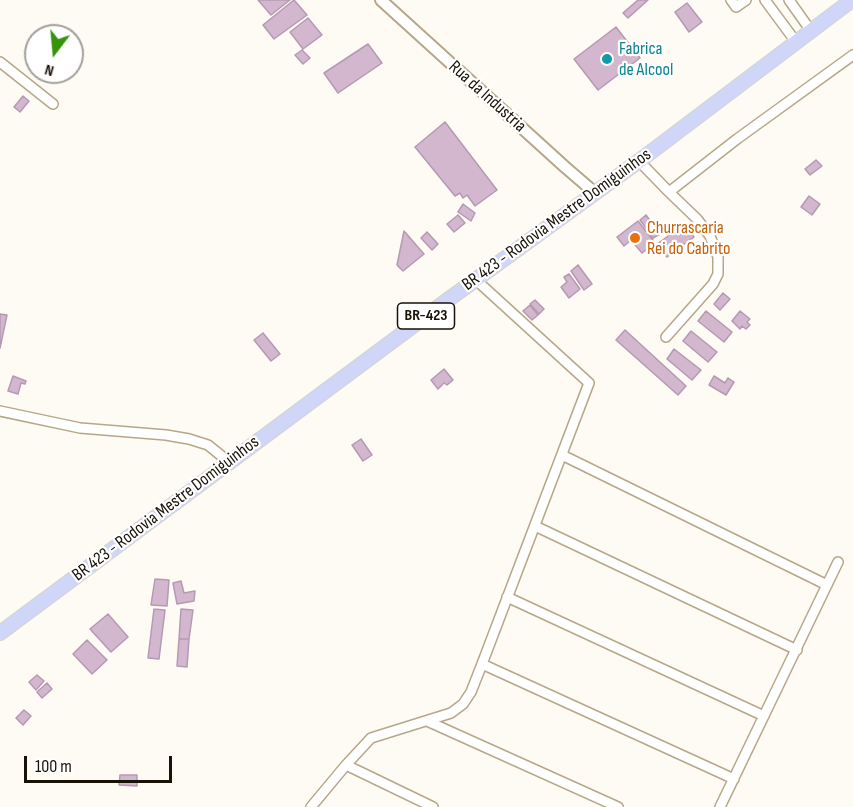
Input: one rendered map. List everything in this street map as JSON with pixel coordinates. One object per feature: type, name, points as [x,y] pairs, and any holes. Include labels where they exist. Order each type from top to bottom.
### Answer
[{"type":"main road","name":"BR 423 - Rodovia Mestre Domiguinhos","points":[[0,633],[852,0]]},
{"type":"street","name":"Rua da Industria","points":[[381,0],[594,192]]},
{"type":"street","points":[[731,0],[736,7],[746,0]]},
{"type":"street","points":[[765,0],[796,42]]},
{"type":"street","points":[[789,0],[811,31]]},
{"type":"street","points":[[669,192],[737,139],[853,55]]},
{"type":"street","points":[[0,62],[53,104]]},
{"type":"street","points":[[639,160],[698,219],[710,236],[718,257],[718,274],[713,284],[666,337]]},
{"type":"street","points":[[311,807],[345,765],[371,738],[451,713],[463,704],[471,692],[589,383],[475,279]]},
{"type":"street","points":[[0,411],[80,428],[189,439],[208,445],[229,462]]},
{"type":"street","points":[[562,455],[827,585]]},
{"type":"street","points":[[535,526],[796,650]]},
{"type":"street","points":[[720,807],[838,562]]},
{"type":"street","points":[[507,597],[764,716]]},
{"type":"street","points":[[482,664],[734,779]]},
{"type":"street","points":[[427,721],[618,807]]},
{"type":"street","points":[[345,765],[433,807]]},
{"type":"building","points":[[258,0],[290,0],[271,15]]},
{"type":"building","points":[[294,0],[307,15],[274,39],[263,25]]},
{"type":"building","points":[[638,0],[648,0],[628,18],[623,13]]},
{"type":"building","points":[[687,3],[702,22],[689,32],[675,12]]},
{"type":"building","points":[[308,18],[322,35],[303,49],[290,32]]},
{"type":"building","name":"Fabrica de Alcool","points":[[616,27],[640,58],[598,90],[574,59]]},
{"type":"building","points":[[368,44],[382,63],[338,93],[324,73]]},
{"type":"building","points":[[302,50],[310,58],[303,64],[295,55]]},
{"type":"building","points":[[23,96],[29,101],[20,112],[14,107]]},
{"type":"building","points":[[445,122],[497,190],[475,206],[467,195],[463,198],[460,193],[455,196],[415,147]]},
{"type":"building","points":[[816,160],[822,166],[810,175],[805,169]]},
{"type":"building","points":[[809,196],[820,204],[812,215],[801,207]]},
{"type":"building","points":[[463,204],[475,213],[471,221],[458,212]]},
{"type":"building","points":[[458,215],[465,223],[454,232],[447,224]]},
{"type":"building","points":[[646,215],[660,234],[653,238],[640,220]]},
{"type":"building","name":"Churrascaria Rei do Cabrito","points":[[638,221],[655,243],[642,253],[631,240],[624,246],[617,237]]},
{"type":"building","points":[[685,224],[694,237],[667,257],[657,244]]},
{"type":"building","points":[[404,231],[424,254],[403,271],[397,265]]},
{"type":"building","points":[[427,232],[438,244],[432,250],[421,238]]},
{"type":"building","points":[[578,265],[592,284],[584,290],[571,271]]},
{"type":"building","points":[[569,274],[580,289],[569,298],[561,287],[567,282],[564,277]]},
{"type":"building","points":[[723,293],[730,299],[720,310],[714,304]]},
{"type":"building","points":[[535,300],[544,309],[539,314],[530,304]]},
{"type":"building","points":[[530,305],[538,315],[532,320],[523,311]]},
{"type":"building","points":[[706,311],[732,332],[724,342],[698,321]]},
{"type":"building","points":[[740,311],[750,319],[747,322],[750,325],[746,329],[742,326],[740,329],[732,321]]},
{"type":"building","points":[[0,314],[7,315],[0,348]]},
{"type":"building","points":[[625,330],[686,386],[678,395],[616,340]]},
{"type":"building","points":[[691,331],[717,352],[708,362],[683,341]]},
{"type":"building","points":[[263,333],[280,354],[271,361],[254,340]]},
{"type":"building","points":[[674,349],[701,370],[692,380],[667,359]]},
{"type":"building","points":[[444,369],[453,380],[447,385],[444,383],[438,389],[431,380]]},
{"type":"building","points":[[13,376],[26,381],[25,384],[21,383],[18,394],[8,391]]},
{"type":"building","points":[[714,376],[725,383],[728,378],[734,382],[726,395],[709,385]]},
{"type":"building","points":[[361,439],[372,455],[363,461],[352,445]]},
{"type":"building","points":[[155,579],[169,580],[167,606],[151,605]]},
{"type":"building","points":[[181,581],[184,593],[195,591],[194,601],[177,604],[173,583]]},
{"type":"building","points":[[154,609],[165,610],[159,659],[148,658]]},
{"type":"building","points":[[181,609],[193,610],[189,639],[179,639]]},
{"type":"building","points":[[108,614],[128,637],[111,652],[90,629]]},
{"type":"building","points":[[179,639],[189,639],[187,667],[177,666]]},
{"type":"building","points":[[87,640],[107,660],[92,674],[73,654]]},
{"type":"building","points":[[37,675],[44,681],[36,690],[29,682]]},
{"type":"building","points":[[47,683],[52,689],[42,698],[37,692]]},
{"type":"building","points":[[24,710],[31,716],[23,725],[16,718]]},
{"type":"building","points":[[120,775],[137,775],[137,786],[119,785]]},
{"type":"place","name":"Fabrica de Alcool","points":[[607,59]]},
{"type":"place","name":"Churrascaria Rei do Cabrito","points":[[635,238]]}]
